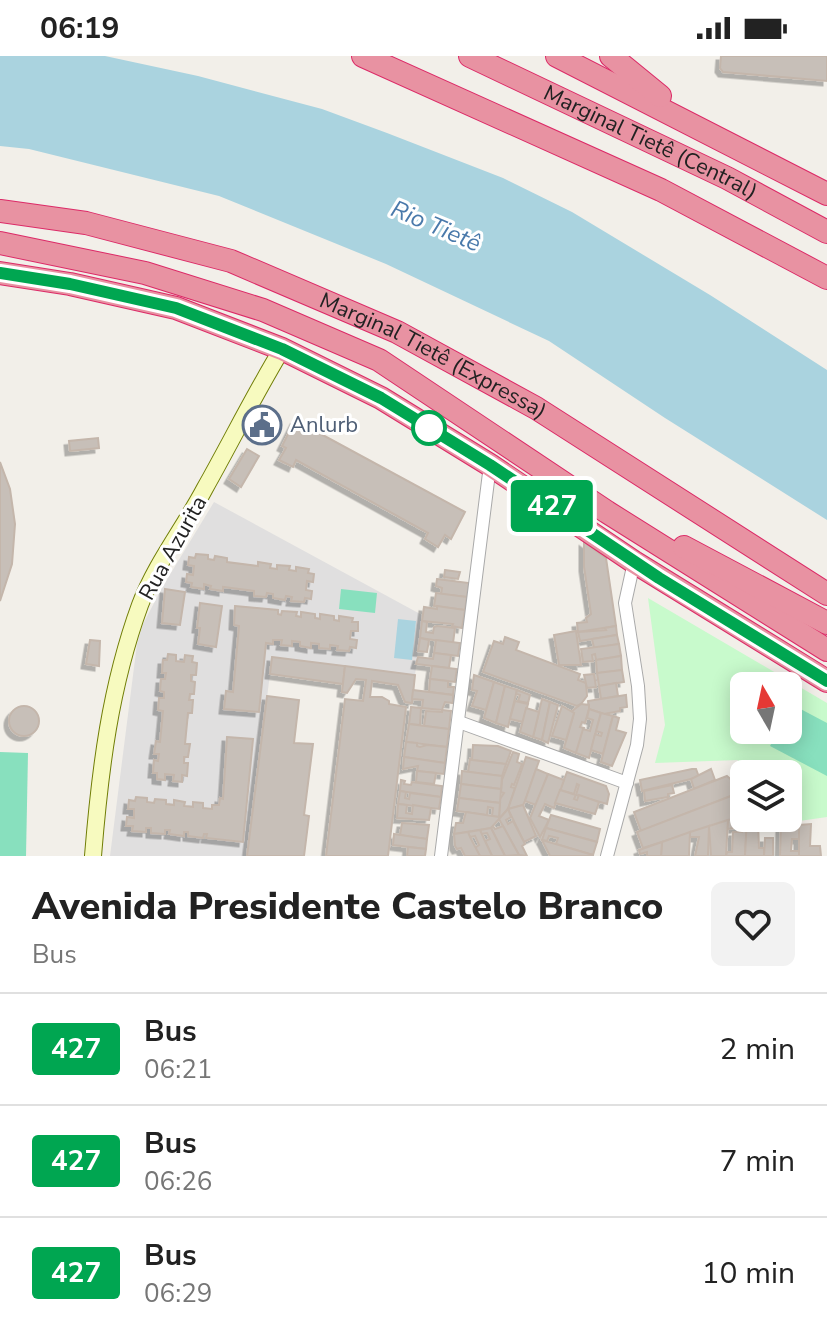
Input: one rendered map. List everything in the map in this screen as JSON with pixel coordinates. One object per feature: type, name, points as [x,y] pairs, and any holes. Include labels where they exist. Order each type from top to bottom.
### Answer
[{"type":"highway","points":[[363,56],[661,190],[827,278]]},
{"type":"highway","name":"Marginal Tietê (Central)","points":[[470,56],[727,178],[827,232]]},
{"type":"highway","points":[[557,56],[827,194]]},
{"type":"highway","points":[[611,56],[706,131]]},
{"type":"highway","name":"Marginal Tietê (Expressa)","points":[[0,211],[86,223],[231,261],[397,332],[536,408],[827,594]]},
{"type":"highway","points":[[0,243],[145,273],[263,310],[379,360],[607,512],[827,650]]},
{"type":"highway","points":[[0,273],[70,284],[176,308],[282,349],[381,398],[490,465],[634,562],[827,681]]},
{"type":"highway","points":[[607,512],[636,521],[827,623]]},
{"type":"street","name":"Rua Azurita","points":[[93,856],[110,706],[141,604],[158,566],[282,349]]},
{"type":"street","points":[[441,856],[490,465]]},
{"type":"street","points":[[607,856],[637,745],[640,719],[625,603],[634,562]]},
{"type":"street","points":[[459,722],[627,783]]},
{"type":"shaded area","points":[[214,502],[422,615],[415,675],[272,658],[247,856],[110,856],[137,644],[143,624],[163,586]]},
{"type":"green space","points":[[341,589],[377,593],[375,613],[339,609]]},
{"type":"green space","points":[[648,598],[774,672],[730,672],[730,744],[802,744],[802,688],[827,703],[827,817],[802,821],[802,760],[655,763],[665,725]]},
{"type":"green space","points":[[802,710],[827,723],[827,776],[802,760],[770,746],[802,744]]},
{"type":"green space","points":[[0,752],[28,753],[26,856],[0,856]]},
{"type":"water","name":"Rio Tietê","points":[[0,56],[105,56],[198,76],[322,109],[503,178],[572,212],[827,370],[827,520],[549,341],[386,264],[219,196],[29,149],[0,146]]},
{"type":"water","points":[[398,619],[416,621],[412,660],[394,658]]},
{"type":"building","points":[[721,56],[827,56],[827,81],[723,72],[720,68]]},
{"type":"building","points":[[295,420],[465,512],[451,539],[445,535],[438,547],[425,539],[428,533],[296,460],[293,467],[279,460],[286,448],[282,446]]},
{"type":"building","points":[[98,438],[99,448],[70,451],[69,441]]},
{"type":"building","points":[[247,449],[259,456],[241,487],[229,479]]},
{"type":"building","points":[[0,462],[10,489],[15,524],[12,564],[0,601]]},
{"type":"building","points":[[584,542],[606,558],[616,626],[578,632],[577,623],[587,622],[586,618],[591,614],[584,567]]},
{"type":"building","points":[[196,554],[208,555],[208,559],[214,560],[215,556],[227,558],[227,562],[258,566],[258,562],[271,564],[270,568],[277,569],[277,565],[290,566],[289,570],[296,571],[296,567],[309,569],[308,573],[314,574],[313,582],[307,581],[306,590],[312,591],[311,599],[291,601],[292,597],[286,596],[285,600],[273,598],[273,594],[267,593],[266,597],[254,596],[254,591],[223,587],[223,591],[210,589],[211,586],[204,584],[204,589],[191,587],[192,583],[186,582],[187,574],[193,575],[194,566],[188,565],[189,557],[195,558]]},
{"type":"building","points":[[445,570],[460,572],[458,579],[444,577]]},
{"type":"building","points":[[437,579],[469,583],[467,597],[441,594],[442,588],[436,586]]},
{"type":"building","points":[[165,589],[185,592],[180,625],[162,623]]},
{"type":"building","points":[[436,593],[467,597],[465,610],[434,606]]},
{"type":"building","points":[[200,603],[222,606],[216,647],[198,644]]},
{"type":"building","points":[[235,606],[278,610],[281,615],[282,611],[297,612],[296,616],[301,617],[301,612],[315,614],[315,618],[320,619],[320,614],[334,616],[334,620],[339,621],[339,616],[353,618],[352,622],[358,622],[358,631],[351,631],[350,639],[357,640],[356,648],[337,650],[338,646],[330,645],[330,649],[319,648],[319,644],[311,643],[311,648],[292,641],[292,646],[281,645],[282,640],[266,643],[259,712],[224,709],[226,691],[233,692],[239,626],[234,625]]},
{"type":"building","points":[[437,606],[465,610],[462,628],[422,621],[424,607],[437,609]]},
{"type":"building","points":[[422,621],[427,622],[426,632],[433,633],[437,626],[455,628],[453,643],[420,638]]},
{"type":"building","points":[[616,626],[617,635],[580,641],[578,632]]},
{"type":"building","points":[[576,631],[581,665],[559,665],[554,635]]},
{"type":"building","points":[[617,635],[619,644],[594,648],[592,639]]},
{"type":"building","points":[[505,637],[519,642],[516,650],[580,674],[578,680],[586,683],[587,696],[581,704],[577,706],[483,672],[494,641],[503,644]]},
{"type":"building","points":[[420,638],[429,640],[427,652],[418,651]]},
{"type":"building","points":[[90,640],[100,641],[99,666],[86,664]]},
{"type":"building","points":[[436,640],[460,643],[458,656],[434,653]]},
{"type":"building","points":[[619,644],[621,656],[596,660],[595,654],[592,655],[593,661],[583,662],[581,649]]},
{"type":"building","points":[[434,653],[451,655],[449,668],[416,664],[418,657],[433,659]]},
{"type":"building","points":[[168,654],[176,655],[176,661],[184,662],[185,655],[193,656],[192,662],[197,663],[196,675],[191,675],[191,681],[195,682],[194,694],[190,694],[192,713],[188,713],[185,744],[190,744],[188,757],[184,757],[184,763],[188,763],[187,776],[182,775],[182,782],[173,781],[174,775],[165,774],[165,780],[157,779],[157,773],[153,773],[154,760],[158,761],[159,754],[154,754],[156,741],[160,742],[163,711],[158,710],[159,698],[164,698],[164,692],[160,691],[161,679],[165,679],[166,673],[162,673],[163,660],[167,660]]},
{"type":"building","points":[[621,656],[622,670],[597,673],[596,660]]},
{"type":"building","points":[[272,657],[345,666],[343,684],[270,674]]},
{"type":"building","points":[[345,666],[415,675],[412,703],[405,702],[398,685],[372,681],[370,697],[382,697],[389,704],[406,707],[388,856],[326,856],[345,699],[363,701],[366,680],[356,679],[347,693],[342,692]]},
{"type":"building","points":[[432,666],[457,669],[455,682],[430,679]]},
{"type":"building","points":[[622,670],[624,682],[599,686],[597,673]]},
{"type":"building","points":[[594,674],[596,687],[587,688],[584,675]]},
{"type":"building","points":[[474,675],[494,682],[486,710],[472,706],[477,691],[472,690]]},
{"type":"building","points":[[430,679],[448,681],[448,687],[454,687],[453,695],[429,692]]},
{"type":"building","points":[[494,682],[505,686],[496,723],[484,718]]},
{"type":"building","points":[[616,683],[618,696],[601,699],[599,686]]},
{"type":"building","points":[[505,686],[517,690],[508,727],[496,723]]},
{"type":"building","points":[[413,690],[453,695],[453,703],[445,702],[442,710],[422,708],[423,700],[412,699]]},
{"type":"building","points":[[517,690],[530,695],[528,703],[518,701],[520,695],[516,694]]},
{"type":"building","points":[[626,695],[627,707],[620,708],[620,711],[604,714],[589,709],[588,701]]},
{"type":"building","points":[[267,696],[299,700],[294,743],[313,744],[304,815],[309,816],[304,856],[247,856]]},
{"type":"building","points":[[542,699],[550,702],[542,740],[533,737]]},
{"type":"building","points":[[515,701],[528,704],[523,722],[510,719]]},
{"type":"building","points":[[550,702],[558,705],[548,743],[542,740]]},
{"type":"building","points":[[581,704],[589,705],[589,709],[585,723],[582,722],[580,727],[584,728],[576,753],[564,748],[574,713],[571,712]]},
{"type":"building","points":[[24,706],[35,710],[39,721],[35,732],[24,736],[13,732],[9,721],[13,710]]},
{"type":"building","points":[[562,706],[574,713],[566,740],[552,736]]},
{"type":"building","points":[[411,707],[421,708],[420,725],[409,724]]},
{"type":"building","points":[[526,708],[539,712],[533,737],[520,732]]},
{"type":"building","points":[[589,709],[601,713],[589,758],[576,753],[583,729],[590,731],[593,720],[587,718]]},
{"type":"building","points":[[426,711],[451,711],[449,729],[424,726]]},
{"type":"building","points":[[601,713],[613,716],[603,754],[591,750],[595,734],[601,736],[602,733],[596,731]]},
{"type":"building","points":[[613,716],[619,718],[616,730],[626,733],[612,766],[601,762]]},
{"type":"building","points":[[409,724],[449,729],[447,747],[406,742]]},
{"type":"building","points":[[227,737],[253,739],[243,842],[206,838],[207,834],[203,838],[188,836],[188,832],[184,832],[184,836],[169,834],[170,830],[165,830],[165,834],[151,833],[151,828],[146,828],[146,832],[132,831],[133,826],[126,826],[127,817],[134,818],[134,809],[128,809],[129,800],[135,801],[136,797],[147,798],[147,802],[154,803],[155,799],[166,800],[166,804],[174,805],[174,800],[193,807],[193,802],[203,803],[203,808],[212,809],[212,805],[219,805],[220,798],[223,799]]},
{"type":"building","points":[[406,742],[417,743],[420,747],[447,747],[445,763],[404,757]]},
{"type":"building","points":[[473,745],[498,746],[511,751],[506,764],[472,760]]},
{"type":"building","points":[[513,752],[519,754],[517,762],[522,764],[511,787],[515,788],[508,809],[499,819],[500,799],[504,793],[501,792],[502,780]]},
{"type":"building","points":[[404,757],[445,763],[444,774],[417,771],[418,766],[403,769]]},
{"type":"building","points":[[526,757],[539,761],[523,805],[508,809]]},
{"type":"building","points":[[470,759],[506,764],[502,776],[468,772]]},
{"type":"building","points":[[536,769],[548,774],[536,805],[525,801]]},
{"type":"building","points":[[696,769],[699,777],[642,791],[640,780]]},
{"type":"building","points":[[711,769],[715,780],[694,789],[691,779]]},
{"type":"building","points":[[417,771],[436,773],[434,784],[416,782]]},
{"type":"building","points":[[462,771],[502,776],[501,789],[461,784]]},
{"type":"building","points":[[567,772],[606,786],[609,794],[607,804],[576,795],[577,784],[574,794],[560,790]]},
{"type":"building","points":[[548,774],[564,780],[554,808],[545,804],[539,816],[549,820],[540,837],[530,818]]},
{"type":"building","points":[[727,776],[730,779],[730,796],[641,831],[634,812]]},
{"type":"building","points":[[401,780],[405,781],[404,784],[411,785],[412,782],[442,786],[441,797],[400,791]]},
{"type":"building","points":[[461,784],[501,789],[500,803],[459,798]]},
{"type":"building","points":[[672,785],[674,793],[668,794],[668,797],[645,801],[644,791]]},
{"type":"building","points":[[560,790],[576,795],[574,799],[577,800],[579,795],[599,802],[595,814],[555,803]]},
{"type":"building","points":[[400,791],[406,792],[405,798],[409,799],[410,793],[441,797],[439,809],[398,804]]},
{"type":"building","points":[[730,796],[730,820],[643,848],[637,832]]},
{"type":"building","points":[[459,798],[500,803],[499,817],[492,816],[493,808],[488,807],[487,815],[457,811]]},
{"type":"building","points":[[398,804],[407,805],[406,813],[412,814],[413,805],[431,808],[429,820],[397,818]]},
{"type":"building","points":[[523,805],[536,836],[524,842],[508,809]]},
{"type":"building","points":[[508,809],[511,817],[506,820],[508,824],[513,821],[525,844],[522,846],[527,856],[519,855],[499,819]]},
{"type":"building","points":[[466,812],[499,819],[491,828],[454,834],[456,823],[463,823]]},
{"type":"building","points":[[551,815],[600,829],[597,842],[546,828]]},
{"type":"building","points":[[728,820],[726,856],[711,856],[709,826]]},
{"type":"building","points":[[402,823],[429,825],[427,839],[400,835]]},
{"type":"building","points":[[811,824],[810,846],[820,846],[821,856],[799,856],[802,825]]},
{"type":"building","points":[[493,826],[495,829],[503,826],[519,855],[505,856],[491,828]]},
{"type":"building","points":[[709,826],[708,856],[695,856],[699,837],[690,837],[690,832]]},
{"type":"building","points":[[491,828],[505,856],[492,856],[485,841],[490,839],[487,833],[481,834],[480,830]]},
{"type":"building","points":[[546,828],[597,842],[593,855],[556,844],[558,838],[549,836],[547,841],[542,840]]},
{"type":"building","points":[[480,830],[492,856],[480,856],[475,848],[479,845],[475,836],[470,837],[468,832]]},
{"type":"building","points":[[468,832],[480,856],[465,856],[461,848],[455,846],[454,834]]},
{"type":"building","points":[[690,832],[689,856],[661,856],[662,842]]},
{"type":"building","points":[[733,832],[746,832],[745,856],[726,856],[727,852],[732,852]]},
{"type":"building","points":[[746,832],[758,832],[759,848],[764,848],[764,856],[745,856]]},
{"type":"building","points":[[781,832],[799,832],[799,839],[792,839],[791,851],[799,851],[799,856],[780,856]]},
{"type":"building","points":[[394,834],[427,839],[426,849],[393,845]]},
{"type":"building","points":[[765,838],[773,838],[773,856],[764,856]]},
{"type":"building","points":[[542,840],[593,855],[593,856],[550,856]]},
{"type":"building","points":[[662,842],[661,856],[647,856],[647,852],[640,854],[639,850]]},
{"type":"building","points":[[408,847],[426,849],[425,856],[407,856]]},
{"type":"bus line","name":"427","points":[[0,273],[70,284],[176,308],[282,349],[381,398],[490,465],[659,578],[827,681]]},
{"type":"place","name":"Anlurb","points":[[262,425]]}]
